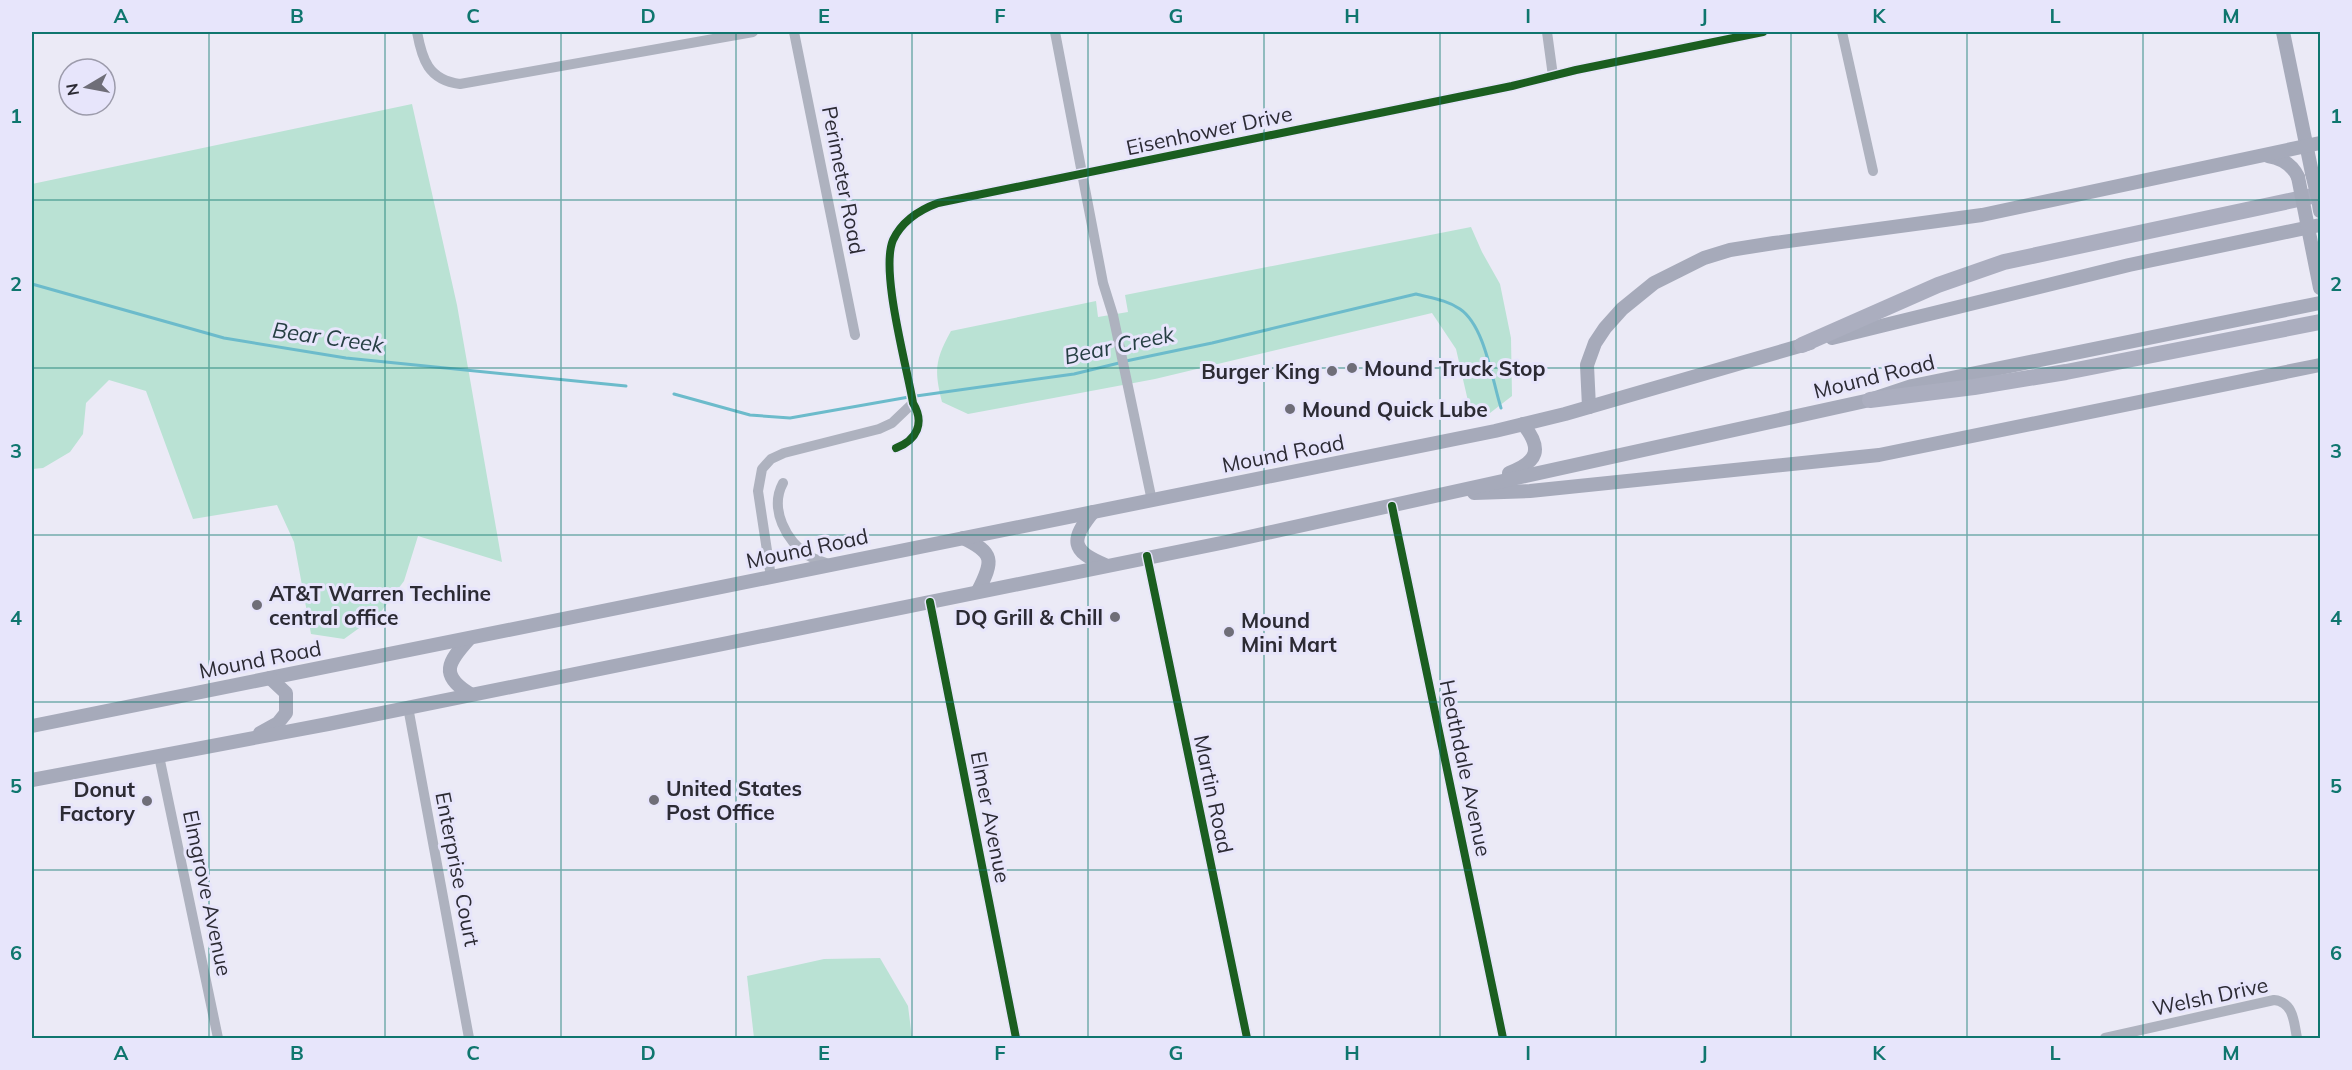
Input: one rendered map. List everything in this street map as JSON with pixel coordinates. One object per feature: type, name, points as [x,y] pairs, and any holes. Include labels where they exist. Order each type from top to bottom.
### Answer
[{"type":"highway","points":[[1802,345],[1928,289],[2004,262],[2320,194]]},
{"type":"highway","points":[[1869,400],[1974,387],[2066,372],[2320,322]]},
{"type":"main road","points":[[2283,32],[2314,145],[2312,173],[2320,211]]},
{"type":"main road","points":[[1589,407],[1587,365],[1595,343],[1605,328],[1622,309],[1654,283],[1720,252],[1982,215],[2314,145]]},
{"type":"main road","points":[[2266,155],[2285,161],[2298,177],[2320,288]]},
{"type":"main road","name":"Mound Road","points":[[32,726],[1152,501],[1523,424],[1802,345],[2129,265],[2320,225]]},
{"type":"main road","name":"Mound Road","points":[[32,780],[250,739],[1147,556],[1226,542],[1869,400],[1912,386],[2320,303]]},
{"type":"main road","name":"Mound Road","points":[[1439,495],[1530,491],[1880,455],[2318,363]]},
{"type":"main road","points":[[1471,488],[1524,467],[1534,458],[1536,450],[1534,437],[1523,424]]},
{"type":"main road","points":[[1094,512],[1082,525],[1078,534],[1078,545],[1086,557],[1105,565]]},
{"type":"main road","points":[[963,538],[981,547],[988,557],[988,568],[978,591]]},
{"type":"main road","points":[[469,639],[454,656],[449,668],[450,678],[470,694]]},
{"type":"main road","points":[[250,739],[278,723],[286,713],[286,693],[270,678]]},
{"type":"street","points":[[417,32],[422,53],[430,70],[444,81],[460,84],[753,32]]},
{"type":"street","name":"Perimeter Road","points":[[794,32],[855,335]]},
{"type":"street","points":[[1055,32],[1103,283],[1113,315],[1152,501]]},
{"type":"street","points":[[1547,32],[1553,76]]},
{"type":"street","name":"Eisenhower Drive","points":[[896,448],[909,441],[917,430],[919,413],[914,403],[892,293],[890,264],[893,241],[905,222],[938,203],[1763,32]]},
{"type":"street","points":[[1842,32],[1873,171]]},
{"type":"street","points":[[771,577],[758,491],[760,476],[766,464],[784,453],[879,429],[892,423],[914,403]]},
{"type":"street","points":[[783,483],[779,491],[777,506],[779,516],[792,540],[809,556],[831,565]]},
{"type":"street","name":"Heathdale Avenue","points":[[1392,506],[1503,1038]]},
{"type":"street","name":"Martin Road","points":[[1147,556],[1247,1038]]},
{"type":"street","name":"Elmer Avenue","points":[[930,602],[1016,1038]]},
{"type":"street","name":"Enterprise Court","points":[[408,707],[469,1038]]},
{"type":"street","name":"Elmgrove Avenue","points":[[159,756],[218,1038]]},
{"type":"street","name":"Welsh Drive","points":[[2105,1038],[2274,1000],[2284,1002],[2290,1009],[2297,1038]]},
{"type":"green space","points":[[412,104],[457,305],[502,562],[418,536],[404,581],[380,613],[344,639],[311,634],[294,542],[277,505],[193,519],[146,391],[109,380],[86,403],[83,434],[70,452],[43,468],[32,469],[32,184]]},
{"type":"green space","points":[[1471,227],[1500,284],[1511,338],[1512,396],[1490,413],[1471,414],[1456,349],[1432,313],[1155,379],[968,414],[942,402],[937,373],[938,365],[951,331],[1096,301],[1098,317],[1128,312],[1125,295]]},
{"type":"green space","points":[[880,958],[908,1006],[912,1038],[754,1038],[747,976],[824,959]]},
{"type":"waterway","name":"Bear Creek","points":[[32,284],[224,338],[346,358],[626,386]]},
{"type":"waterway","name":"Bear Creek","points":[[1126,361],[1212,343],[1416,294],[1450,303],[1469,317],[1482,340],[1501,408]]},
{"type":"waterway","name":"Bear Creek","points":[[916,396],[1074,374],[1119,363]]},
{"type":"waterway","name":"Bear Creek","points":[[674,394],[750,415],[790,418],[909,397]]},
{"type":"cycle path","points":[[896,448],[914,436],[918,417],[896,320],[892,296],[890,254],[893,240],[901,227],[924,209],[938,203],[1512,86],[1576,70],[1763,32]]},
{"type":"cycle path","points":[[1392,506],[1503,1038]]},
{"type":"cycle path","points":[[1147,556],[1247,1038]]},
{"type":"cycle path","points":[[930,602],[1016,1038]]},
{"type":"place","name":"Mound Truck Stop","points":[[1352,368]]},
{"type":"place","name":"Burger King","points":[[1332,371]]},
{"type":"place","name":"Mound Quick Lube","points":[[1290,409]]},
{"type":"place","name":"AT&T Warren Techline central office","points":[[257,605]]},
{"type":"place","name":"DQ Grill & Chill","points":[[1115,617]]},
{"type":"place","name":"Mound Mini Mart","points":[[1229,632]]},
{"type":"place","name":"United States Post Office","points":[[654,800]]},
{"type":"place","name":"Donut Factory","points":[[147,801]]}]
